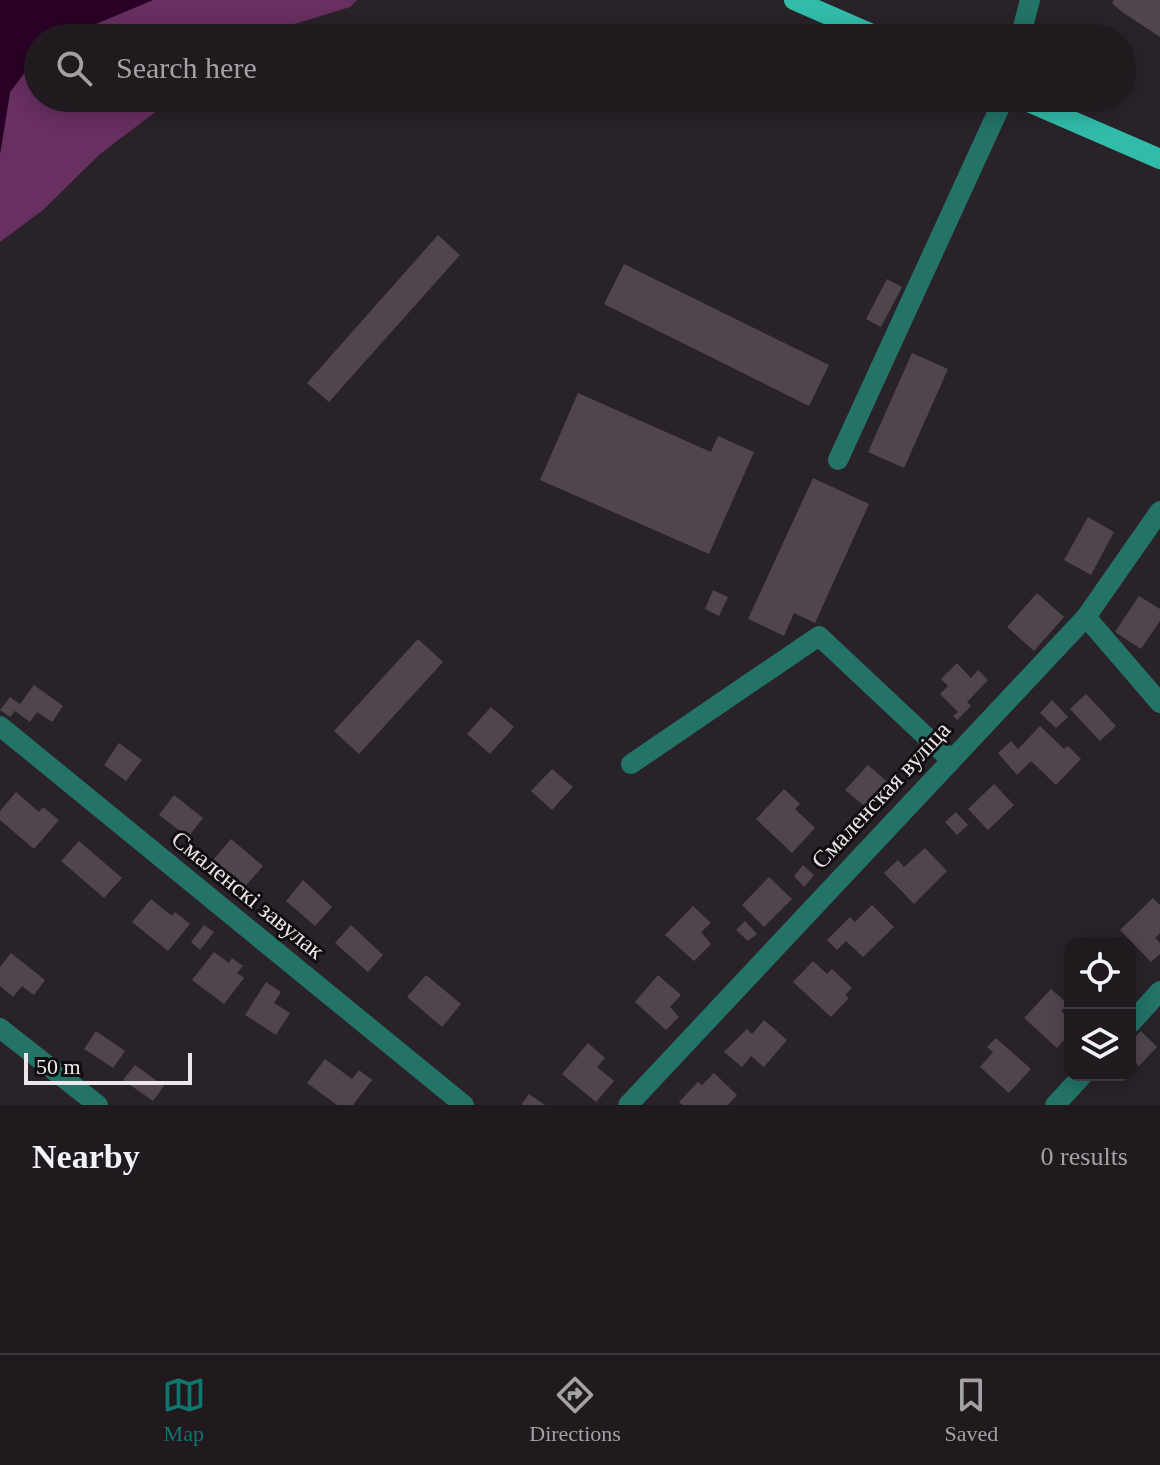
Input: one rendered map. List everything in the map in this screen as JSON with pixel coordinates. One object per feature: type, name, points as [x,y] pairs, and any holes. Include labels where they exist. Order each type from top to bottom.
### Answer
[{"type":"main road","points":[[794,0],[849,24]]},
{"type":"main road","points":[[1051,112],[1160,159]]},
{"type":"street","points":[[1024,24],[1030,0]]},
{"type":"street","points":[[838,460],[998,112]]},
{"type":"street","name":"Смаленская вуліца","points":[[628,1105],[1086,617],[1160,511]]},
{"type":"street","points":[[1086,617],[1160,703]]},
{"type":"street","points":[[631,764],[819,636],[950,759]]},
{"type":"street","name":"Смаленскі завулак","points":[[0,726],[464,1105]]},
{"type":"street","points":[[1136,1017],[1160,991]]},
{"type":"street","points":[[0,1028],[98,1105]]},
{"type":"street","points":[[1055,1105],[1077,1081]]},
{"type":"shaded area","points":[[0,0],[153,0],[96,24],[24,24],[24,74],[10,92],[0,154]]},
{"type":"shaded area","points":[[153,0],[357,0],[350,7],[295,24],[96,24]]},
{"type":"shaded area","points":[[24,74],[24,112],[156,112],[100,154],[43,210],[0,242],[0,154],[10,92]]},
{"type":"building","points":[[1114,0],[1160,0],[1160,37],[1122,12],[1112,3]]},
{"type":"building","points":[[438,235],[460,255],[329,402],[307,383]]},
{"type":"building","points":[[624,264],[829,365],[809,406],[604,304]]},
{"type":"building","points":[[887,279],[902,287],[881,327],[866,319]]},
{"type":"building","points":[[912,353],[948,369],[904,468],[868,452]]},
{"type":"building","points":[[578,393],[711,452],[718,436],[754,452],[709,554],[540,480]]},
{"type":"building","points":[[813,478],[869,504],[815,623],[794,613],[784,636],[748,619]]},
{"type":"building","points":[[1088,517],[1114,532],[1091,575],[1064,560]]},
{"type":"building","points":[[713,590],[728,597],[719,616],[705,609]]},
{"type":"building","points":[[1037,593],[1064,617],[1034,651],[1007,627]]},
{"type":"building","points":[[1139,596],[1160,609],[1160,621],[1141,649],[1115,632]]},
{"type":"building","points":[[418,639],[443,662],[359,754],[334,731]]},
{"type":"building","points":[[957,663],[971,678],[978,670],[988,680],[967,702],[971,706],[957,720],[953,716],[958,712],[940,694],[948,686],[941,679]]},
{"type":"building","points":[[34,685],[63,706],[52,722],[37,712],[30,722],[15,711],[10,717],[0,710],[10,697],[20,704]]},
{"type":"building","points":[[1086,694],[1116,726],[1100,741],[1070,709]]},
{"type":"building","points":[[1052,700],[1068,717],[1056,728],[1040,713]]},
{"type":"building","points":[[491,707],[514,727],[490,754],[467,734]]},
{"type":"building","points":[[1040,726],[1064,749],[1068,746],[1081,759],[1056,785],[1031,761],[1017,775],[998,753],[1011,741],[1018,749]]},
{"type":"building","points":[[119,743],[142,760],[126,781],[104,765]]},
{"type":"building","points":[[921,752],[926,758],[917,769],[910,763]]},
{"type":"building","points":[[868,765],[890,784],[868,809],[845,790]]},
{"type":"building","points":[[552,769],[573,787],[552,810],[531,791]]},
{"type":"building","points":[[994,784],[1014,805],[988,830],[968,809]]},
{"type":"building","points":[[784,789],[800,804],[795,809],[815,828],[792,853],[756,819]]},
{"type":"building","points":[[16,792],[39,812],[43,807],[59,820],[34,849],[0,820],[0,811]]},
{"type":"building","points":[[174,795],[203,818],[188,837],[159,815]]},
{"type":"building","points":[[956,812],[968,825],[957,835],[945,822]]},
{"type":"building","points":[[231,839],[263,866],[241,891],[233,886],[238,880],[213,860]]},
{"type":"building","points":[[79,841],[122,878],[104,898],[61,861]]},
{"type":"building","points":[[925,848],[947,871],[914,904],[884,873],[898,860],[904,867]]},
{"type":"building","points":[[803,865],[814,875],[804,887],[794,876]]},
{"type":"building","points":[[769,877],[792,899],[764,927],[742,905]]},
{"type":"building","points":[[303,880],[332,907],[315,926],[286,901]]},
{"type":"building","points":[[1153,898],[1160,905],[1160,933],[1155,938],[1160,943],[1160,954],[1151,962],[1136,947],[1136,937],[1127,937],[1120,930]]},
{"type":"building","points":[[151,899],[172,916],[175,912],[190,924],[168,951],[132,922]]},
{"type":"building","points":[[872,905],[894,927],[863,957],[846,941],[837,950],[827,940],[850,917],[855,922]]},
{"type":"building","points":[[693,906],[711,923],[701,932],[711,944],[694,961],[665,935]]},
{"type":"building","points":[[745,921],[757,934],[748,941],[736,930]]},
{"type":"building","points":[[204,925],[214,932],[200,950],[191,942]]},
{"type":"building","points":[[351,925],[383,955],[368,972],[335,943]]},
{"type":"building","points":[[214,952],[229,963],[232,958],[243,966],[237,973],[244,978],[224,1004],[192,980]]},
{"type":"building","points":[[11,953],[45,980],[34,995],[22,986],[13,997],[0,986],[0,967]]},
{"type":"building","points":[[813,961],[827,974],[832,969],[852,988],[845,995],[849,998],[831,1017],[793,982]]},
{"type":"building","points":[[426,975],[461,1004],[442,1027],[407,997]]},
{"type":"building","points":[[658,975],[681,995],[670,1007],[679,1017],[666,1030],[635,1002]]},
{"type":"building","points":[[266,982],[281,992],[274,1003],[290,1013],[276,1035],[245,1015]]},
{"type":"building","points":[[1051,989],[1064,1000],[1061,1011],[1064,1014],[1064,1040],[1057,1048],[1024,1018]]},
{"type":"building","points":[[764,1020],[787,1040],[764,1067],[751,1056],[742,1067],[724,1052],[747,1029],[752,1034]]},
{"type":"building","points":[[96,1031],[125,1051],[113,1068],[84,1049]]},
{"type":"building","points":[[1141,1031],[1157,1047],[1139,1066],[1136,1063],[1136,1036]]},
{"type":"building","points":[[996,1038],[1031,1069],[1009,1093],[980,1067],[993,1052],[987,1047]]},
{"type":"building","points":[[588,1043],[605,1058],[597,1067],[614,1081],[596,1102],[562,1074]]},
{"type":"building","points":[[325,1059],[352,1079],[359,1070],[372,1080],[353,1105],[337,1105],[307,1083]]},
{"type":"building","points":[[135,1065],[164,1086],[153,1101],[123,1080]]},
{"type":"building","points":[[714,1073],[737,1095],[728,1105],[682,1105],[679,1102],[698,1082],[702,1085]]},
{"type":"building","points":[[529,1094],[545,1105],[521,1105]]}]
